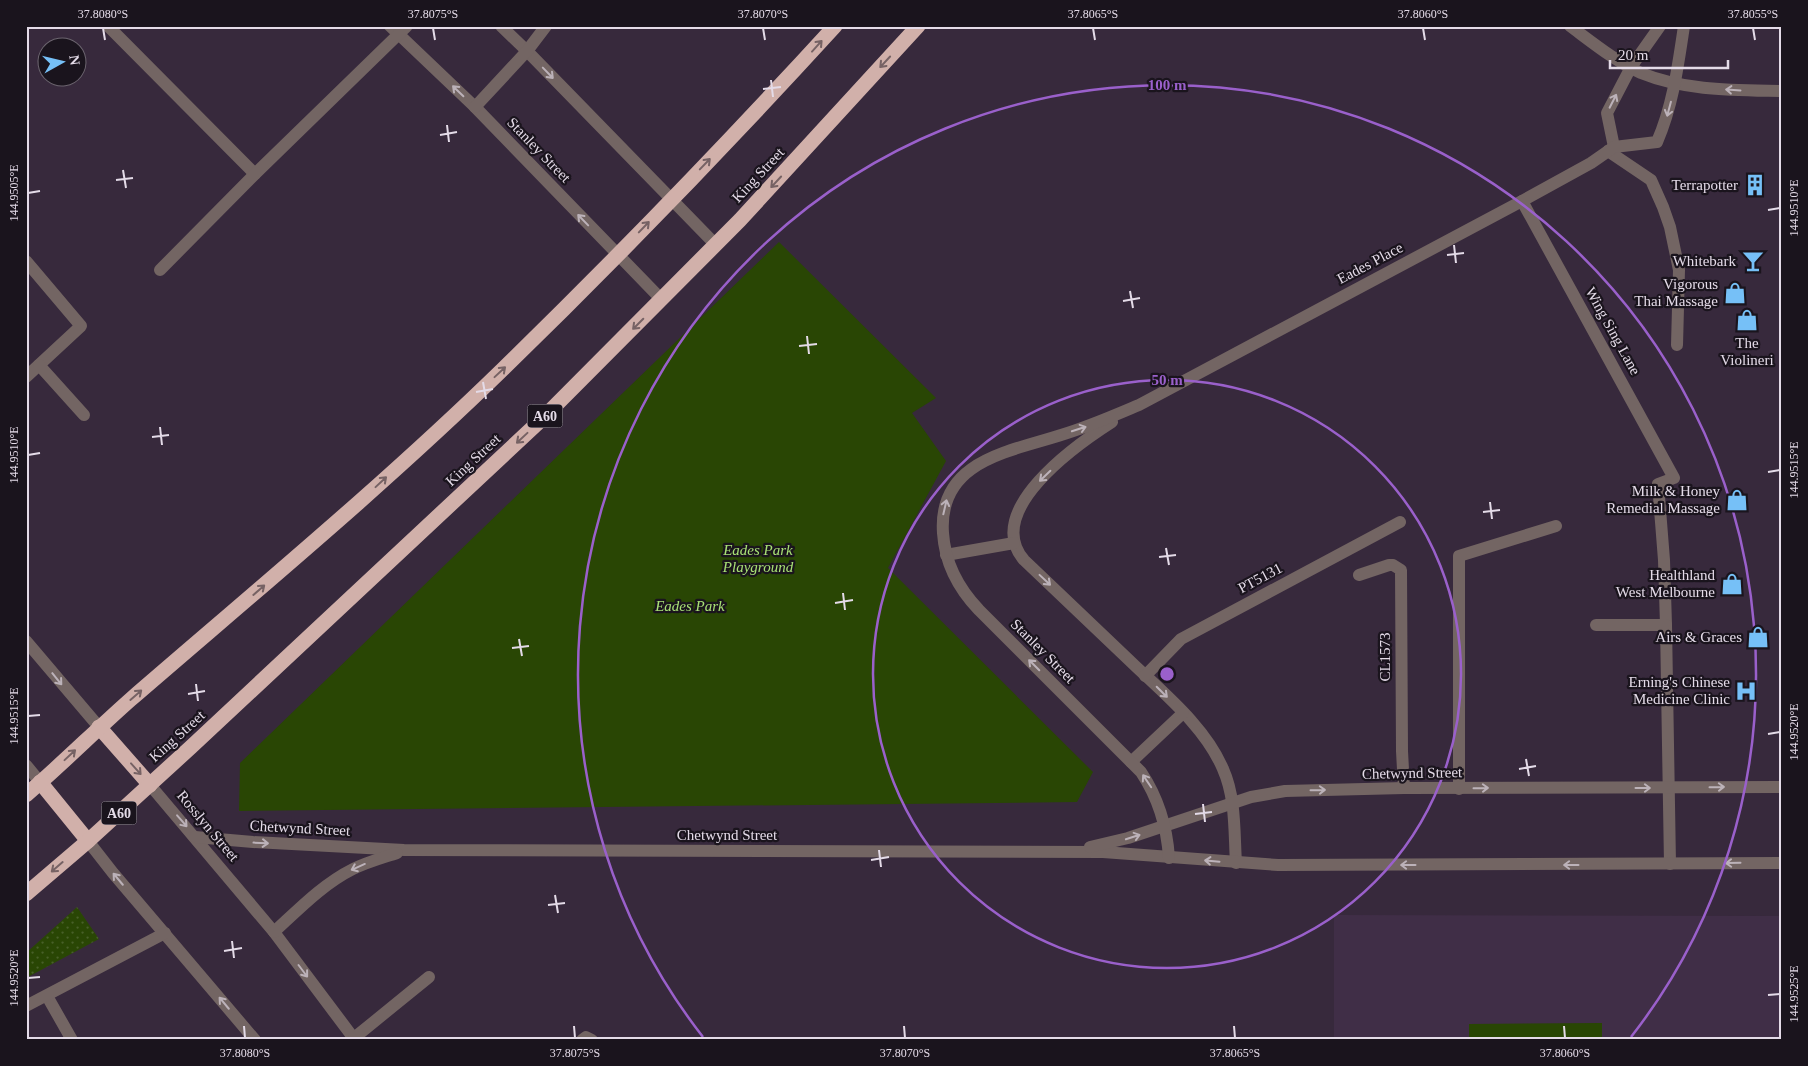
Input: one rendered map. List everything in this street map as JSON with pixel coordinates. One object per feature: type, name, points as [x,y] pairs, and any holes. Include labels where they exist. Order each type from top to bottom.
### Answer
[{"type":"highway","points":[[26,794],[99,727],[343,517],[502,370],[784,83],[836,26]]},
{"type":"highway","name":"King Street","points":[[26,894],[150,785],[528,433],[716,245],[918,26]]},
{"type":"highway","name":"Rosslyn Street","points":[[99,727],[150,785]]},
{"type":"highway","points":[[40,782],[88,841]]},
{"type":"street","points":[[108,26],[255,174]]},
{"type":"street","points":[[501,26],[716,245]]},
{"type":"street","points":[[475,107],[527,51],[546,26]]},
{"type":"street","points":[[1570,26],[1611,56],[1631,68],[1655,78],[1692,87],[1782,91]]},
{"type":"street","points":[[1660,26],[1631,68],[1607,113],[1611,149],[1651,180],[1672,236],[1679,270],[1676,345]]},
{"type":"street","name":"Eades Place","points":[[946,555],[943,528],[944,506],[948,496],[954,485],[968,471],[992,456],[1085,428],[1139,405],[1522,201],[1611,149],[1657,142],[1667,115],[1675,83],[1684,26]]},
{"type":"street","points":[[160,270],[399,29]]},
{"type":"street","name":"Stanley Street","points":[[399,29],[662,300]]},
{"type":"street","name":"Wing Sing Lane","points":[[1522,201],[1674,478],[1658,484],[1664,560],[1666,625]]},
{"type":"street","points":[[26,261],[80,326],[26,377]]},
{"type":"street","points":[[39,365],[84,415]]},
{"type":"street","name":"Eades Place","points":[[1014,543],[1013,529],[1017,511],[1030,491],[1084,442],[1139,405]]},
{"type":"street","name":"PT5131","points":[[1146,676],[1181,639],[1400,522]]},
{"type":"street","points":[[1459,789],[1459,556],[1556,526]]},
{"type":"street","points":[[946,555],[1014,543],[1024,560],[1183,713],[1207,740],[1223,769],[1233,803],[1236,863]]},
{"type":"street","name":"Stanley Street","points":[[946,555],[952,574],[968,598],[1141,772],[1150,786],[1161,811],[1169,858]]},
{"type":"street","name":"CL1573","points":[[1359,575],[1389,565],[1393,565],[1401,570],[1404,788]]},
{"type":"street","points":[[1596,625],[1666,625],[1670,864]]},
{"type":"street","name":"Rosslyn Street","points":[[26,641],[99,727]]},
{"type":"street","points":[[1131,762],[1183,713]]},
{"type":"street","points":[[26,765],[40,782]]},
{"type":"street","name":"Rosslyn Street","points":[[150,785],[274,932],[354,1039]]},
{"type":"street","name":"Chetwynd Street","points":[[1051,852],[1103,845],[1233,803],[1285,791],[1404,788],[1782,787]]},
{"type":"street","name":"Chetwynd Street","points":[[195,837],[404,850],[1103,852],[1278,865],[1782,863]]},
{"type":"street","points":[[88,841],[112,873],[255,1040]]},
{"type":"street","name":"Chetwynd Street","points":[[274,932],[333,881],[362,865],[404,850]]},
{"type":"street","points":[[26,1006],[165,933]]},
{"type":"street","points":[[354,1039],[429,977]]},
{"type":"street","points":[[47,996],[72,1040]]},
{"type":"street","points":[[582,1040],[586,1037],[592,1040]]},
{"type":"shaded area","points":[[1334,915],[1782,916],[1782,1040],[1334,1040]]},
{"type":"green space","name":"Eades Park","points":[[779,242],[936,398],[912,413],[946,461],[888,568],[1093,772],[1077,802],[239,811],[240,763]]},
{"type":"green space","points":[[77,907],[99,939],[26,978],[26,953]]},
{"type":"green space","points":[[1602,1023],[1602,1040],[1469,1040],[1469,1024]]},
{"type":"place","name":"Terrapotter","points":[[1755,185]]},
{"type":"place","name":"Whitebark","points":[[1753,261]]},
{"type":"place","name":"Vigorous Thai Massage","points":[[1735,293]]},
{"type":"place","name":"The Violineri","points":[[1747,320]]},
{"type":"place","name":"Milk & Honey Remedial Massage","points":[[1737,500]]},
{"type":"place","name":"Healthland West Melbourne","points":[[1732,584]]},
{"type":"place","name":"Airs & Graces","points":[[1758,637]]},
{"type":"place","name":"Erning's Chinese Medicine Clinic","points":[[1746,691]]},
{"type":"park label","name":"Eades Park Playground","points":[[758,558]]}]
